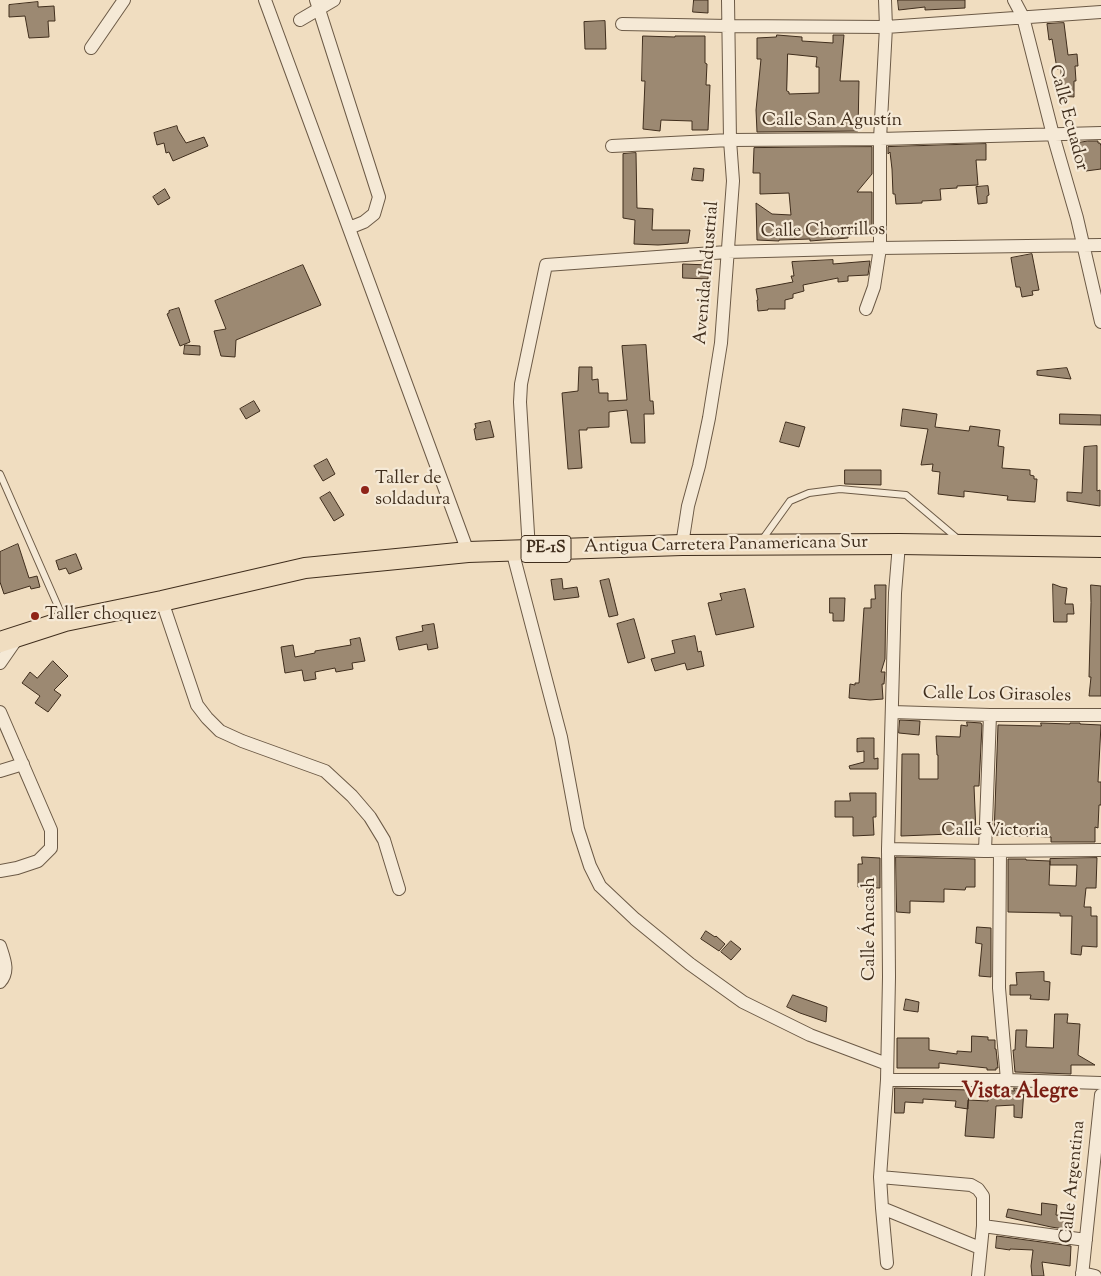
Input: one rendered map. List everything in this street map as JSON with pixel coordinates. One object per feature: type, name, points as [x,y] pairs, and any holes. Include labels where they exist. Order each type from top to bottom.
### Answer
[{"type":"highway","name":"Antigua Carretera Panamericana Sur","points":[[0,642],[65,621],[304,568],[468,552],[682,545],[900,544],[1101,547]]},
{"type":"street","points":[[91,48],[124,0]]},
{"type":"street","points":[[265,0],[468,552]]},
{"type":"street","points":[[300,20],[318,4],[334,0]]},
{"type":"street","name":"Avenida Industrial","points":[[682,545],[688,506],[709,418],[720,343],[733,181],[730,140],[728,0]]},
{"type":"street","points":[[866,309],[874,287],[880,248],[880,139],[886,27],[885,0]]},
{"type":"street","name":"Calle Ecuador","points":[[1014,0],[1023,17],[1083,246]]},
{"type":"street","points":[[318,4],[379,197],[374,214],[364,222],[349,228]]},
{"type":"street","points":[[622,24],[886,27],[1101,12]]},
{"type":"street","name":"Calle San Agustín","points":[[612,146],[730,140],[880,139],[1101,133]]},
{"type":"street","name":"Calle Chorrillos","points":[[521,550],[521,384],[546,265],[727,252],[1101,245]]},
{"type":"street","points":[[1083,246],[1101,322]]},
{"type":"street","name":"Calle Áncash","points":[[887,1263],[880,1176],[887,1080],[889,977],[888,849],[895,593],[900,544]]},
{"type":"street","points":[[521,550],[562,737],[578,828],[590,866],[600,886],[635,919],[690,964],[743,1002],[810,1035],[887,1064]]},
{"type":"street","points":[[162,601],[197,705],[207,718],[220,731],[242,742],[325,771],[352,796],[370,817],[384,840],[399,889]]},
{"type":"street","points":[[0,663],[20,635]]},
{"type":"street","points":[[0,712],[51,830],[51,848],[38,861],[0,871]]},
{"type":"street","name":"Calle Los Girasoles","points":[[892,712],[1101,715]]},
{"type":"street","points":[[985,851],[990,714]]},
{"type":"street","points":[[0,771],[23,764]]},
{"type":"street","name":"Calle Victoria","points":[[888,849],[985,851],[1101,850]]},
{"type":"street","points":[[1000,851],[999,988],[1007,1080]]},
{"type":"street","points":[[0,946],[6,967],[0,982]]},
{"type":"street","points":[[887,1080],[1101,1082]]},
{"type":"street","name":"Calle Argentina","points":[[1086,1275],[1086,1240],[1101,1095]]},
{"type":"street","points":[[880,1176],[971,1185],[978,1190],[983,1196],[983,1226],[978,1276]]},
{"type":"street","points":[[882,1208],[980,1248]]},
{"type":"street","points":[[983,1226],[1086,1240]]},
{"type":"lane","points":[[0,474],[65,621]]},
{"type":"lane","points":[[758,545],[790,501],[809,493],[840,489],[906,495],[965,545]]},
{"type":"building","points":[[694,0],[708,0],[708,13],[693,12]]},
{"type":"building","points":[[898,0],[965,0],[965,8],[925,10],[925,7],[899,10]]},
{"type":"building","points":[[38,2],[38,7],[54,6],[55,21],[48,21],[49,37],[29,38],[25,16],[9,17],[9,5]]},
{"type":"building","points":[[605,21],[606,49],[585,49],[584,22]]},
{"type":"building","points":[[1064,23],[1068,55],[1077,54],[1078,66],[1075,66],[1074,97],[1061,96],[1061,68],[1057,69],[1052,39],[1049,40],[1047,24]]},
{"type":"building","points":[[777,35],[802,37],[802,41],[833,43],[833,35],[844,35],[840,81],[859,81],[858,131],[757,132],[756,110],[761,59],[757,59],[757,38],[776,37]],"holes":[[[788,54],[817,57],[816,67],[819,67],[819,93],[789,94],[787,91]]]},
{"type":"building","points":[[643,36],[705,36],[706,85],[710,85],[708,130],[692,130],[692,121],[661,120],[660,131],[643,129],[645,81],[642,81]]},
{"type":"building","points":[[177,126],[186,143],[204,137],[208,146],[173,161],[169,152],[166,153],[164,143],[157,145],[154,133]]},
{"type":"building","points":[[1098,141],[1100,143],[1101,169],[1086,171],[1086,166],[1081,164],[1078,143]]},
{"type":"building","points":[[986,144],[986,160],[976,160],[978,185],[940,189],[941,200],[896,204],[895,194],[893,194],[892,169],[888,147]]},
{"type":"building","points":[[872,147],[872,174],[857,192],[872,192],[872,235],[848,235],[848,238],[810,241],[810,239],[757,240],[756,203],[772,214],[791,215],[789,193],[760,194],[760,173],[753,173],[754,148]]},
{"type":"building","points":[[636,153],[637,208],[653,209],[652,230],[690,230],[688,243],[634,244],[635,220],[623,218],[623,154]]},
{"type":"building","points":[[694,168],[704,169],[703,181],[692,180]]},
{"type":"building","points":[[988,186],[989,195],[987,196],[987,203],[978,204],[976,187]]},
{"type":"building","points":[[165,189],[170,198],[158,205],[153,197]]},
{"type":"building","points":[[1032,254],[1039,290],[1032,291],[1033,295],[1022,297],[1020,287],[1016,287],[1011,258]]},
{"type":"building","points":[[833,260],[833,264],[870,261],[868,275],[848,276],[848,281],[838,282],[838,278],[803,285],[804,291],[793,294],[793,298],[785,300],[785,309],[758,311],[756,289],[793,282],[791,276],[794,276],[792,262]]},
{"type":"building","points":[[683,264],[709,265],[708,279],[683,278]]},
{"type":"building","points":[[303,265],[321,305],[236,340],[235,357],[221,356],[214,331],[226,329],[215,301]]},
{"type":"building","points":[[179,308],[190,342],[180,346],[167,314],[169,311]]},
{"type":"building","points":[[185,345],[200,346],[200,355],[184,354]]},
{"type":"building","points":[[646,345],[650,401],[653,401],[654,414],[644,414],[645,443],[631,443],[627,410],[609,412],[609,427],[579,430],[582,468],[568,469],[562,393],[578,391],[579,367],[592,367],[592,380],[598,379],[599,393],[608,393],[608,401],[627,400],[622,346]]},
{"type":"building","points":[[1067,368],[1071,379],[1037,375],[1037,371]]},
{"type":"building","points":[[254,401],[260,411],[246,419],[240,409]]},
{"type":"building","points":[[903,409],[937,414],[935,427],[969,431],[970,426],[1000,430],[998,446],[1004,447],[1002,468],[1030,470],[1030,475],[1037,479],[1035,502],[1007,500],[1008,496],[964,491],[964,497],[938,494],[940,472],[932,471],[933,464],[921,465],[928,429],[901,426]]},
{"type":"building","points":[[1060,414],[1101,415],[1101,425],[1060,424]]},
{"type":"building","points":[[490,421],[494,437],[476,440],[475,424]]},
{"type":"building","points":[[786,422],[805,427],[799,447],[780,442]]},
{"type":"building","points":[[1097,446],[1097,491],[1100,490],[1100,506],[1067,501],[1067,492],[1082,493],[1084,447]]},
{"type":"building","points":[[327,459],[335,474],[323,481],[314,466]]},
{"type":"building","points":[[845,470],[881,470],[881,485],[845,484]]},
{"type":"building","points":[[330,492],[344,515],[334,521],[320,498]]},
{"type":"building","points":[[18,544],[29,578],[37,576],[40,587],[31,589],[30,586],[4,594],[0,582],[0,552]]},
{"type":"building","points":[[76,554],[82,569],[69,574],[66,568],[59,570],[56,561]]},
{"type":"building","points":[[562,579],[563,589],[577,587],[579,597],[554,600],[551,580]]},
{"type":"building","points":[[609,579],[618,615],[609,617],[600,581]]},
{"type":"building","points":[[1053,584],[1067,588],[1065,604],[1073,604],[1074,614],[1067,614],[1067,622],[1054,622]]},
{"type":"building","points":[[875,585],[886,585],[885,659],[881,672],[885,672],[884,684],[882,684],[883,699],[849,698],[850,684],[855,685],[855,683],[859,683],[864,608],[871,608],[871,599],[875,599]]},
{"type":"building","points":[[1091,585],[1101,586],[1101,696],[1089,696],[1091,677],[1089,677]]},
{"type":"building","points":[[745,589],[754,627],[716,635],[708,603],[722,600],[720,594]]},
{"type":"building","points":[[830,598],[845,598],[844,621],[833,621],[833,613],[830,613]]},
{"type":"building","points":[[634,619],[645,658],[628,663],[617,624]]},
{"type":"building","points":[[434,624],[438,648],[428,650],[427,644],[399,650],[396,637],[423,631],[422,626]]},
{"type":"building","points":[[695,636],[698,652],[701,651],[704,666],[687,670],[685,663],[655,671],[651,659],[675,653],[672,641]]},
{"type":"building","points":[[360,638],[365,661],[352,663],[353,669],[336,672],[335,668],[315,672],[316,679],[304,681],[302,670],[285,673],[281,647],[293,645],[295,657],[315,653],[315,651],[351,645],[350,640]]},
{"type":"building","points":[[53,661],[68,676],[54,690],[61,695],[48,712],[35,703],[40,696],[22,683],[30,672],[37,678]]},
{"type":"building","points":[[900,720],[920,721],[919,735],[899,733]]},
{"type":"building","points":[[967,722],[981,723],[982,725],[979,786],[974,786],[976,833],[901,836],[902,754],[919,754],[919,779],[938,779],[936,736],[960,737],[961,725],[967,726]]},
{"type":"building","points":[[1041,723],[1101,725],[1098,782],[1101,782],[1101,805],[1099,805],[1098,828],[1095,827],[1095,842],[1051,842],[1051,837],[994,835],[998,725],[1041,726]]},
{"type":"building","points":[[874,738],[874,759],[878,758],[878,769],[850,769],[849,766],[864,762],[864,751],[857,752],[857,739]]},
{"type":"building","points":[[850,793],[876,793],[876,817],[873,817],[874,835],[853,836],[853,817],[835,817],[835,801],[850,801]]},
{"type":"building","points":[[862,857],[880,858],[880,888],[858,887],[858,864],[862,864]]},
{"type":"building","points":[[896,857],[975,859],[975,887],[966,887],[965,890],[944,889],[944,902],[910,901],[910,913],[897,912]]},
{"type":"building","points":[[1097,858],[1096,888],[1086,888],[1084,907],[1091,907],[1091,916],[1097,916],[1097,947],[1082,946],[1081,955],[1071,954],[1072,916],[1060,916],[1060,913],[1008,912],[1008,859],[1050,861],[1050,859]],"holes":[[[1050,861],[1050,865],[1077,865],[1076,886],[1049,885]]]},
{"type":"building","points":[[977,927],[991,928],[991,977],[979,976],[982,944],[976,943]]},
{"type":"building","points":[[706,931],[716,936],[725,944],[719,951],[701,939]]},
{"type":"building","points":[[731,941],[741,949],[731,960],[721,952]]},
{"type":"building","points":[[1044,972],[1044,981],[1050,982],[1049,1000],[1030,999],[1031,995],[1010,995],[1010,985],[1017,985],[1016,973]]},
{"type":"building","points":[[793,995],[827,1007],[826,1022],[787,1007]]},
{"type":"building","points":[[906,999],[919,1002],[918,1012],[904,1010]]},
{"type":"building","points":[[1055,1014],[1068,1014],[1067,1023],[1080,1024],[1078,1055],[1095,1065],[1071,1065],[1071,1074],[1015,1072],[1013,1050],[1015,1050],[1016,1030],[1027,1030],[1026,1047],[1053,1048]]},
{"type":"building","points":[[972,1036],[988,1037],[988,1040],[995,1040],[998,1068],[996,1070],[939,1063],[939,1068],[897,1068],[897,1038],[929,1038],[929,1050],[957,1054],[957,1051],[971,1052]]},
{"type":"building","points":[[895,1088],[969,1090],[968,1109],[955,1107],[956,1101],[923,1099],[923,1103],[905,1102],[904,1113],[895,1113]]},
{"type":"building","points":[[1014,1088],[1024,1089],[1022,1118],[1014,1117],[1014,1105],[996,1106],[994,1138],[965,1136],[968,1100],[988,1101],[989,1089],[1014,1091]]},
{"type":"building","points":[[1042,1203],[1057,1205],[1056,1215],[1067,1216],[1071,1230],[1006,1217],[1008,1209],[1041,1215]]},
{"type":"building","points":[[997,1236],[1071,1246],[1070,1266],[1042,1262],[1044,1276],[1032,1276],[1033,1250],[996,1248]]},
{"type":"place","name":"Taller de soldadura","points":[[365,490]]},
{"type":"place","name":"Taller choquez","points":[[35,616]]},
{"type":"district","name":"Vista Alegre","points":[[1020,1093]]}]
